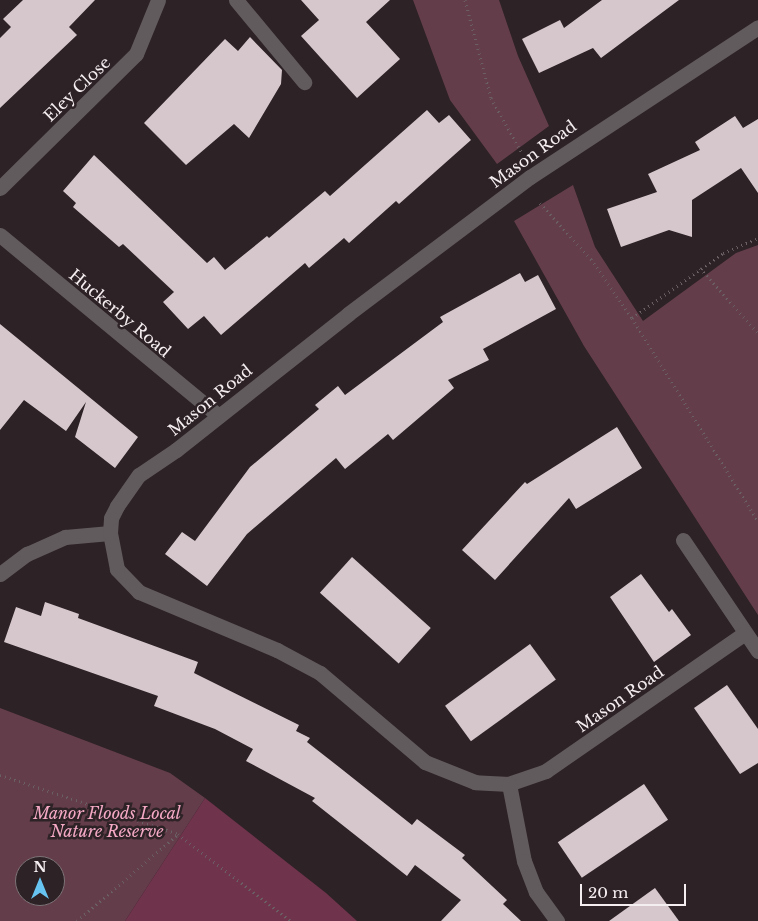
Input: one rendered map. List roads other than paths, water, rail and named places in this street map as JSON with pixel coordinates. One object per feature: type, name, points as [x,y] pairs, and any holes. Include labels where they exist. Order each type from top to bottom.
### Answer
[{"type":"street","name":"Eley Close","points":[[0,188],[136,54],[158,0]]},
{"type":"street","points":[[236,0],[304,82]]},
{"type":"street","name":"Mason Road","points":[[745,633],[546,770],[509,784],[475,782],[425,762],[320,672],[278,650],[139,592],[126,582],[117,569],[110,533],[111,518],[116,506],[140,475],[219,416],[371,296],[530,177],[758,27]]},
{"type":"street","name":"Huckerby Road","points":[[0,235],[219,416]]},
{"type":"street","points":[[0,574],[27,554],[65,536],[110,533]]},
{"type":"street","points":[[683,540],[758,651]]},
{"type":"street","points":[[509,784],[524,861],[536,892],[557,921]]},
{"type":"park label","name":"Manor Floods Local Nature Reserve","points":[[107,822]]}]
